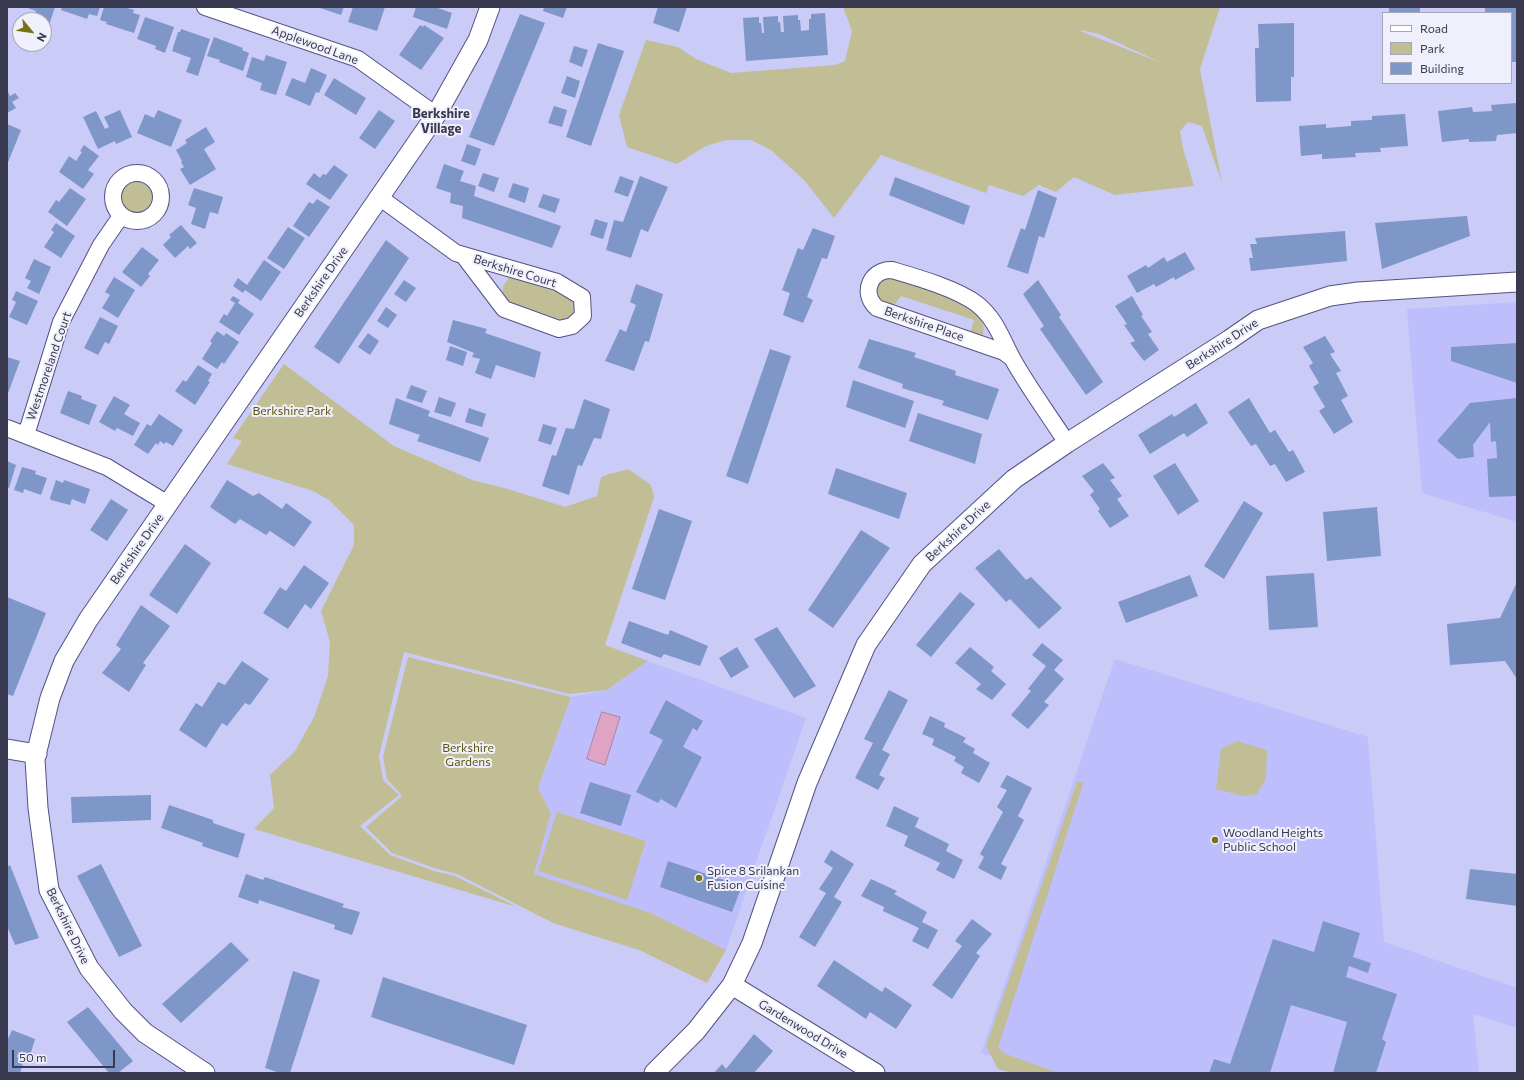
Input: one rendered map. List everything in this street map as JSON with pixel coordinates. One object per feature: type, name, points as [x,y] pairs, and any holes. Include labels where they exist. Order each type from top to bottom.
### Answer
[{"type":"street","name":"Applewood Lane","points":[[205,7],[358,59],[436,115]]},
{"type":"street","name":"Berkshire Drive","points":[[205,1073],[145,1033],[123,1011],[89,968],[49,890],[38,808],[35,760],[50,698],[64,661],[92,613],[436,115],[478,40],[490,7]]},
{"type":"street","name":"Berkshire Court","points":[[379,197],[456,253],[463,255],[557,282],[582,297],[583,316],[572,326],[559,329],[504,309],[463,255]]},
{"type":"street","name":"Westmoreland Court","points":[[26,435],[61,322],[101,245],[121,216]]},
{"type":"street","name":"Berkshire Place","points":[[1012,358],[1004,352],[877,308],[871,303],[869,297],[869,288],[872,279],[878,272],[892,270],[966,296],[977,303],[989,315],[1012,358],[1067,443]]},
{"type":"street","name":"Berkshire Drive","points":[[654,1073],[696,1031],[732,985],[752,943],[807,783],[866,645],[922,564],[1014,479],[1067,443],[1258,320],[1330,296],[1358,292],[1517,282]]},
{"type":"street","points":[[7,428],[107,467],[168,504]]},
{"type":"street","points":[[7,749],[36,754]]},
{"type":"street","name":"Gardenwood Drive","points":[[732,985],[875,1073]]},
{"type":"shaded area","points":[[1517,302],[1517,522],[1422,493],[1407,309]]},
{"type":"shaded area","name":"Woodland Heights Public School","points":[[1115,659],[1368,737],[1384,942],[1517,988],[1517,1028],[1473,1014],[1479,1073],[1043,1073],[981,1053]]},
{"type":"shaded area","points":[[648,661],[806,718],[726,950],[651,913],[534,874],[551,813],[538,788],[571,697],[607,690]]},
{"type":"shaded area","points":[[602,712],[620,717],[605,765],[587,759]]},
{"type":"green space","points":[[843,7],[937,7],[942,9],[942,7],[1220,7],[1200,69],[1222,183],[1202,126],[1188,122],[1180,131],[1183,148],[1194,186],[1115,195],[1074,177],[1056,192],[1039,185],[1023,196],[989,185],[986,193],[881,155],[834,218],[804,180],[771,150],[751,140],[726,140],[706,146],[677,164],[627,147],[619,115],[646,40],[678,47],[696,59],[731,73],[835,65],[845,61],[852,31]],"holes":[[[1080,31],[1099,34],[1162,63]]]},
{"type":"green space","points":[[134,181],[140,181],[150,188],[153,197],[152,203],[146,210],[140,213],[134,213],[124,206],[121,200],[121,194],[128,184]]},
{"type":"green space","points":[[889,276],[932,289],[965,305],[977,314],[983,325],[982,337],[970,333],[974,320],[901,296],[895,304],[883,303],[877,295],[877,290],[883,280]]},
{"type":"green space","points":[[510,277],[516,277],[568,293],[575,297],[577,314],[565,321],[508,301],[503,295],[503,286]]},
{"type":"green space","name":"Berkshire Park","points":[[284,364],[394,446],[472,480],[508,489],[565,507],[597,496],[601,477],[608,474],[628,469],[651,485],[654,497],[605,645],[648,661],[607,690],[569,694],[404,652],[379,756],[383,780],[399,795],[360,826],[390,855],[434,871],[455,876],[517,907],[254,829],[274,808],[270,775],[295,751],[314,717],[328,676],[330,642],[321,611],[354,545],[354,525],[329,500],[313,491],[227,464],[242,441],[233,438]]},
{"type":"green space","name":"Berkshire Gardens","points":[[408,657],[571,697],[538,788],[551,813],[534,874],[651,913],[726,950],[707,983],[639,950],[553,923],[457,874],[434,868],[392,853],[366,827],[402,796],[387,779],[383,757]]},
{"type":"green space","points":[[1237,741],[1267,750],[1266,779],[1257,794],[1243,796],[1216,789],[1221,749]]},
{"type":"green space","points":[[1084,781],[998,1048],[1006,1054],[1059,1073],[1013,1073],[998,1069],[986,1046],[1077,782]]},
{"type":"green space","points":[[557,812],[646,841],[627,900],[538,871]]},
{"type":"building","points":[[25,7],[55,7],[52,16],[52,12],[36,11]]},
{"type":"building","points":[[62,7],[100,7],[97,16],[89,14],[87,19],[61,10]]},
{"type":"building","points":[[104,7],[124,7],[134,10],[133,13],[140,15],[134,33],[106,24],[107,22],[100,20]]},
{"type":"building","points":[[317,7],[344,7],[341,15]]},
{"type":"building","points":[[353,7],[385,7],[377,31],[348,22]]},
{"type":"building","points":[[416,7],[438,7],[452,13],[447,29],[413,17]]},
{"type":"building","points":[[544,7],[567,7],[563,18],[543,11]]},
{"type":"building","points":[[658,7],[687,7],[679,32],[653,23]]},
{"type":"building","points":[[1389,7],[1420,7],[1420,12],[1389,12]]},
{"type":"building","points":[[1485,7],[1517,7],[1517,62],[1512,62],[1512,12],[1485,12]]},
{"type":"building","points":[[825,13],[828,55],[746,61],[743,18],[759,17],[762,33],[764,33],[763,17],[778,16],[781,32],[784,32],[783,16],[798,15],[801,31],[809,30],[809,19],[811,19],[811,14]]},
{"type":"building","points":[[520,14],[545,23],[494,146],[469,137]]},
{"type":"building","points":[[145,17],[174,27],[165,53],[155,49],[156,46],[137,39]]},
{"type":"building","points":[[1294,23],[1294,77],[1291,77],[1291,101],[1256,102],[1255,48],[1259,48],[1258,24]]},
{"type":"building","points":[[420,25],[423,27],[424,25],[444,38],[421,70],[399,55]]},
{"type":"building","points":[[181,29],[210,39],[198,76],[186,72],[191,58],[172,51],[178,32],[180,32]]},
{"type":"building","points":[[214,37],[243,48],[242,50],[249,53],[243,71],[219,62],[220,60],[207,56]]},
{"type":"building","points":[[598,43],[624,51],[591,146],[566,137]]},
{"type":"building","points":[[574,46],[588,50],[582,67],[569,62]]},
{"type":"building","points":[[266,55],[287,62],[276,95],[260,90],[262,83],[246,77],[252,57],[264,61]]},
{"type":"building","points":[[311,68],[327,75],[319,93],[316,92],[310,106],[285,95],[292,78],[305,83]]},
{"type":"building","points":[[567,76],[580,81],[575,98],[561,93]]},
{"type":"building","points":[[334,78],[366,98],[356,115],[324,95]]},
{"type":"building","points":[[7,90],[10,96],[15,93],[19,98],[12,102],[16,108],[7,113]]},
{"type":"building","points":[[1517,103],[1517,133],[1497,135],[1496,141],[1469,142],[1469,139],[1442,142],[1438,111],[1472,107],[1473,112],[1492,111],[1491,105]]},
{"type":"building","points":[[554,106],[567,110],[562,127],[548,123]]},
{"type":"building","points":[[120,110],[132,137],[116,144],[115,141],[98,149],[83,117],[96,111],[105,129],[109,127],[104,117]]},
{"type":"building","points":[[158,110],[182,120],[171,147],[137,133],[145,114],[154,118]]},
{"type":"building","points":[[379,110],[395,121],[375,149],[359,138]]},
{"type":"building","points":[[1405,114],[1408,146],[1380,148],[1381,152],[1355,153],[1356,157],[1322,159],[1322,154],[1301,156],[1299,126],[1326,124],[1326,128],[1351,126],[1351,121],[1372,120],[1372,116]]},
{"type":"building","points":[[7,124],[21,130],[7,165]]},
{"type":"building","points":[[206,127],[215,142],[204,149],[216,169],[190,185],[180,169],[184,167],[176,150],[187,143],[185,140]]},
{"type":"building","points":[[467,144],[481,149],[475,166],[461,161]]},
{"type":"building","points":[[84,145],[99,156],[88,170],[94,174],[83,189],[59,172],[69,156],[76,161],[82,152],[80,151]]},
{"type":"building","points":[[444,164],[464,171],[460,181],[476,186],[474,196],[561,226],[552,248],[462,218],[463,206],[450,203],[451,193],[436,188]]},
{"type":"building","points":[[334,165],[348,175],[330,200],[306,184],[314,173],[320,178],[323,174],[326,175]]},
{"type":"building","points":[[483,173],[499,178],[494,192],[478,186]]},
{"type":"building","points":[[620,176],[634,181],[628,197],[614,192]]},
{"type":"building","points":[[640,176],[668,187],[648,232],[641,229],[631,258],[606,250],[614,220],[623,222]]},
{"type":"building","points":[[895,177],[970,206],[964,225],[889,195]]},
{"type":"building","points":[[513,183],[529,188],[525,203],[508,197]]},
{"type":"building","points":[[70,188],[86,199],[67,226],[48,212],[56,200],[59,202]]},
{"type":"building","points":[[194,188],[223,197],[218,214],[210,212],[205,229],[191,224],[196,208],[188,205]]},
{"type":"building","points":[[1038,190],[1057,198],[1044,238],[1039,236],[1028,274],[1007,267],[1021,228],[1025,230]]},
{"type":"building","points":[[543,194],[560,199],[555,213],[538,207]]},
{"type":"building","points":[[317,199],[330,207],[309,237],[293,226],[309,202],[313,204]]},
{"type":"building","points":[[1467,216],[1470,236],[1382,269],[1375,223]]},
{"type":"building","points":[[595,219],[608,223],[603,239],[590,235]]},
{"type":"building","points":[[56,223],[75,236],[61,258],[44,247],[54,232],[51,230]]},
{"type":"building","points":[[181,225],[197,243],[190,249],[188,246],[175,258],[163,245],[171,237],[169,235]]},
{"type":"building","points":[[288,227],[305,238],[284,269],[267,258]]},
{"type":"building","points":[[813,228],[835,236],[827,259],[822,258],[807,297],[813,300],[803,323],[783,315],[790,293],[782,290],[798,248],[803,250]]},
{"type":"building","points":[[1345,231],[1347,261],[1251,271],[1249,258],[1253,258],[1250,244],[1257,244],[1255,238]]},
{"type":"building","points":[[386,240],[409,258],[339,364],[314,347]]},
{"type":"building","points":[[142,247],[159,260],[148,274],[150,276],[141,287],[122,272]]},
{"type":"building","points":[[1185,252],[1195,269],[1175,280],[1174,277],[1156,287],[1154,284],[1137,293],[1127,276],[1146,265],[1148,268],[1164,257],[1167,262]]},
{"type":"building","points":[[34,259],[51,267],[39,294],[27,288],[31,281],[25,278]]},
{"type":"building","points":[[264,260],[281,272],[261,301],[245,290],[243,293],[233,286],[238,278],[247,285]]},
{"type":"building","points":[[114,277],[135,290],[118,318],[102,308],[110,295],[105,292]]},
{"type":"building","points":[[404,280],[416,288],[406,302],[394,294]]},
{"type":"building","points":[[1038,280],[1061,315],[1059,317],[1103,382],[1086,395],[1040,329],[1044,326],[1023,294]]},
{"type":"building","points":[[636,284],[663,294],[649,342],[645,341],[634,371],[605,361],[620,329],[626,332],[636,305],[630,302]]},
{"type":"building","points":[[16,291],[38,301],[27,325],[9,317],[16,302],[12,300]]},
{"type":"building","points":[[233,296],[240,300],[238,303],[254,314],[239,335],[219,322],[224,314],[227,316],[235,303],[230,300]]},
{"type":"building","points":[[1132,296],[1143,315],[1141,316],[1152,332],[1148,334],[1159,350],[1144,361],[1130,343],[1135,341],[1124,325],[1127,324],[1115,306]]},
{"type":"building","points":[[386,307],[397,315],[388,328],[377,321]]},
{"type":"building","points":[[100,317],[118,326],[109,344],[105,342],[98,355],[84,348]]},
{"type":"building","points":[[453,320],[487,329],[485,333],[541,352],[535,378],[496,365],[491,379],[475,373],[480,359],[472,357],[474,353],[447,342]]},
{"type":"building","points":[[217,331],[224,336],[226,333],[239,342],[224,364],[222,362],[217,369],[202,359],[212,343],[210,341]]},
{"type":"building","points":[[368,333],[379,341],[370,355],[358,347]]},
{"type":"building","points":[[1325,336],[1335,352],[1330,354],[1341,371],[1336,373],[1348,396],[1341,400],[1353,422],[1334,434],[1319,411],[1325,407],[1313,387],[1319,383],[1309,366],[1313,363],[1303,347]]},
{"type":"building","points":[[869,339],[916,353],[914,357],[956,371],[955,375],[999,389],[988,420],[942,405],[944,401],[902,388],[903,384],[858,368]]},
{"type":"building","points":[[1517,343],[1517,383],[1451,361],[1451,347]]},
{"type":"building","points":[[450,346],[467,352],[463,366],[446,360]]},
{"type":"building","points":[[770,349],[791,356],[748,484],[726,476]]},
{"type":"building","points":[[7,357],[20,361],[7,396]]},
{"type":"building","points":[[198,365],[212,374],[208,381],[210,382],[195,405],[175,391],[183,380],[186,382]]},
{"type":"building","points":[[853,380],[914,401],[905,428],[846,407]]},
{"type":"building","points":[[411,385],[427,391],[422,403],[406,398]]},
{"type":"building","points":[[68,391],[82,396],[81,399],[97,405],[89,425],[60,413]]},
{"type":"building","points":[[114,396],[130,405],[124,414],[140,423],[133,436],[117,428],[115,431],[99,422]]},
{"type":"building","points":[[439,397],[456,403],[451,417],[434,412]]},
{"type":"building","points":[[396,398],[430,411],[428,416],[489,438],[480,462],[417,441],[420,435],[389,424]]},
{"type":"building","points":[[1249,398],[1270,433],[1275,430],[1289,452],[1293,450],[1305,472],[1286,482],[1275,464],[1270,466],[1256,444],[1251,446],[1228,412]]},
{"type":"building","points":[[1517,398],[1517,496],[1489,497],[1487,459],[1497,458],[1496,441],[1491,442],[1490,422],[1473,445],[1474,457],[1458,459],[1437,441],[1470,403]]},
{"type":"building","points":[[584,399],[610,409],[601,439],[594,438],[582,466],[578,465],[569,495],[542,486],[552,455],[556,456],[566,428],[574,429]]},
{"type":"building","points":[[1196,403],[1208,423],[1187,437],[1184,433],[1150,454],[1138,435],[1172,414],[1174,417]]},
{"type":"building","points":[[469,408],[486,414],[482,427],[465,422]]},
{"type":"building","points":[[918,413],[982,434],[975,464],[909,441]]},
{"type":"building","points":[[159,414],[183,430],[173,446],[166,442],[164,444],[160,441],[158,445],[156,443],[148,454],[134,445],[147,424],[151,426]]},
{"type":"building","points":[[543,424],[557,428],[551,445],[538,441]]},
{"type":"building","points":[[7,461],[16,465],[9,488],[7,487]]},
{"type":"building","points":[[1103,463],[1115,478],[1110,480],[1122,496],[1117,499],[1129,516],[1110,528],[1098,511],[1100,509],[1090,495],[1094,491],[1082,476]]},
{"type":"building","points":[[1175,463],[1199,501],[1178,515],[1153,476]]},
{"type":"building","points":[[22,467],[36,471],[35,474],[47,478],[41,495],[24,489],[23,493],[14,490]]},
{"type":"building","points":[[836,468],[907,493],[899,519],[828,494]]},
{"type":"building","points":[[56,480],[63,483],[64,480],[90,489],[85,504],[72,499],[70,505],[51,500],[50,498]]},
{"type":"building","points":[[227,480],[253,496],[259,493],[282,509],[286,503],[312,522],[294,547],[270,531],[266,535],[240,519],[235,524],[210,507]]},
{"type":"building","points":[[111,499],[128,510],[107,541],[90,530]]},
{"type":"building","points":[[1244,501],[1263,513],[1224,579],[1204,566]]},
{"type":"building","points":[[1377,507],[1381,556],[1327,561],[1323,512]]},
{"type":"building","points":[[659,509],[692,521],[665,600],[632,589]]},
{"type":"building","points":[[861,530],[890,548],[833,628],[808,610]]},
{"type":"building","points":[[185,544],[211,563],[177,614],[149,595]]},
{"type":"building","points":[[999,549],[1026,580],[1031,577],[1062,608],[1039,629],[1010,599],[1006,602],[975,568]]},
{"type":"building","points":[[304,565],[329,583],[311,609],[305,604],[288,629],[263,613],[280,587],[286,591]]},
{"type":"building","points":[[1314,573],[1318,627],[1269,630],[1266,576]]},
{"type":"building","points":[[1190,575],[1198,596],[1126,623],[1118,602]]},
{"type":"building","points":[[1517,582],[1517,679],[1505,661],[1450,665],[1447,624],[1500,618]]},
{"type":"building","points":[[960,592],[975,604],[931,657],[916,645]]},
{"type":"building","points":[[7,597],[46,613],[13,696],[7,694]]},
{"type":"building","points":[[141,605],[170,626],[143,663],[146,665],[129,692],[102,673],[121,649],[116,645]]},
{"type":"building","points":[[629,621],[668,635],[670,630],[708,646],[700,666],[664,654],[661,658],[621,643]]},
{"type":"building","points":[[777,627],[816,686],[794,698],[754,639]]},
{"type":"building","points":[[1042,643],[1063,660],[1054,670],[1064,679],[1044,702],[1049,705],[1028,729],[1011,715],[1031,691],[1028,689],[1046,666],[1032,655]]},
{"type":"building","points":[[737,647],[749,667],[731,678],[719,658]]},
{"type":"building","points":[[970,647],[994,667],[991,671],[1006,684],[992,700],[976,689],[981,684],[955,663]]},
{"type":"building","points":[[242,661],[269,679],[250,705],[245,703],[227,726],[222,723],[206,748],[179,730],[196,703],[202,707],[218,682],[225,685]]},
{"type":"building","points":[[889,690],[908,700],[882,750],[890,754],[879,775],[885,778],[878,790],[855,778],[873,743],[864,739]]},
{"type":"building","points":[[666,700],[703,721],[697,731],[693,728],[683,747],[702,757],[676,808],[661,799],[658,803],[636,792],[663,740],[649,733]]},
{"type":"building","points":[[930,716],[945,723],[944,727],[966,738],[963,742],[975,749],[973,753],[990,763],[979,783],[961,773],[964,767],[954,761],[956,757],[932,745],[934,739],[922,734]]},
{"type":"building","points":[[1007,775],[1032,788],[1018,816],[1024,820],[1001,864],[1007,867],[1001,880],[978,868],[984,857],[980,854],[1003,812],[997,807],[1007,790],[1000,787]]},
{"type":"building","points":[[590,782],[631,795],[621,826],[580,813]]},
{"type":"building","points":[[151,795],[151,820],[72,823],[71,797]]},
{"type":"building","points":[[169,805],[213,820],[213,823],[245,834],[238,858],[202,846],[203,843],[161,828]]},
{"type":"building","points":[[894,806],[919,818],[915,827],[949,844],[946,851],[963,860],[954,879],[936,870],[940,863],[904,846],[908,836],[886,826]]},
{"type":"building","points":[[831,850],[854,864],[834,897],[842,902],[815,947],[799,937],[826,893],[819,889],[833,868],[824,862]]},
{"type":"building","points":[[668,861],[742,886],[732,912],[660,887]]},
{"type":"building","points":[[101,864],[142,946],[119,957],[77,876]]},
{"type":"building","points":[[10,865],[39,938],[15,945],[7,926],[7,867]]},
{"type":"building","points":[[1470,869],[1517,874],[1517,906],[1466,899]]},
{"type":"building","points":[[246,874],[263,880],[265,877],[344,904],[342,907],[360,912],[352,935],[334,929],[335,925],[259,900],[258,904],[238,897]]},
{"type":"building","points":[[871,879],[897,891],[894,894],[927,912],[922,922],[938,930],[928,949],[912,941],[919,928],[883,911],[884,907],[861,896]]},
{"type":"building","points":[[972,919],[992,934],[976,953],[980,956],[952,999],[932,985],[962,946],[955,941]]},
{"type":"building","points":[[1323,921],[1360,933],[1353,957],[1371,963],[1368,973],[1349,966],[1346,977],[1397,994],[1382,1039],[1386,1042],[1376,1073],[1333,1073],[1347,1022],[1291,1005],[1270,1073],[1209,1073],[1214,1059],[1230,1064],[1273,939],[1314,952]]},
{"type":"building","points":[[231,942],[249,960],[181,1023],[162,1004]]},
{"type":"building","points":[[834,960],[882,992],[885,987],[912,1005],[896,1029],[870,1012],[866,1019],[817,986]]},
{"type":"building","points":[[293,971],[320,980],[290,1073],[280,1073],[265,1068]]},
{"type":"building","points":[[383,977],[527,1025],[514,1065],[371,1017]]},
{"type":"building","points":[[88,1007],[133,1061],[118,1073],[109,1073],[67,1022]]},
{"type":"building","points":[[12,1030],[35,1039],[29,1059],[25,1057],[20,1073],[7,1073],[7,1041]]},
{"type":"building","points":[[754,1034],[773,1051],[754,1073],[714,1073],[722,1064],[726,1069]]},
{"type":"place","name":"Woodland Heights Public School","points":[[1215,840]]},
{"type":"place","name":"Spice 8 Srilankan Fusion Cuisine","points":[[699,878]]},
{"type":"district","name":"Berkshire Village","points":[[441,122]]}]
